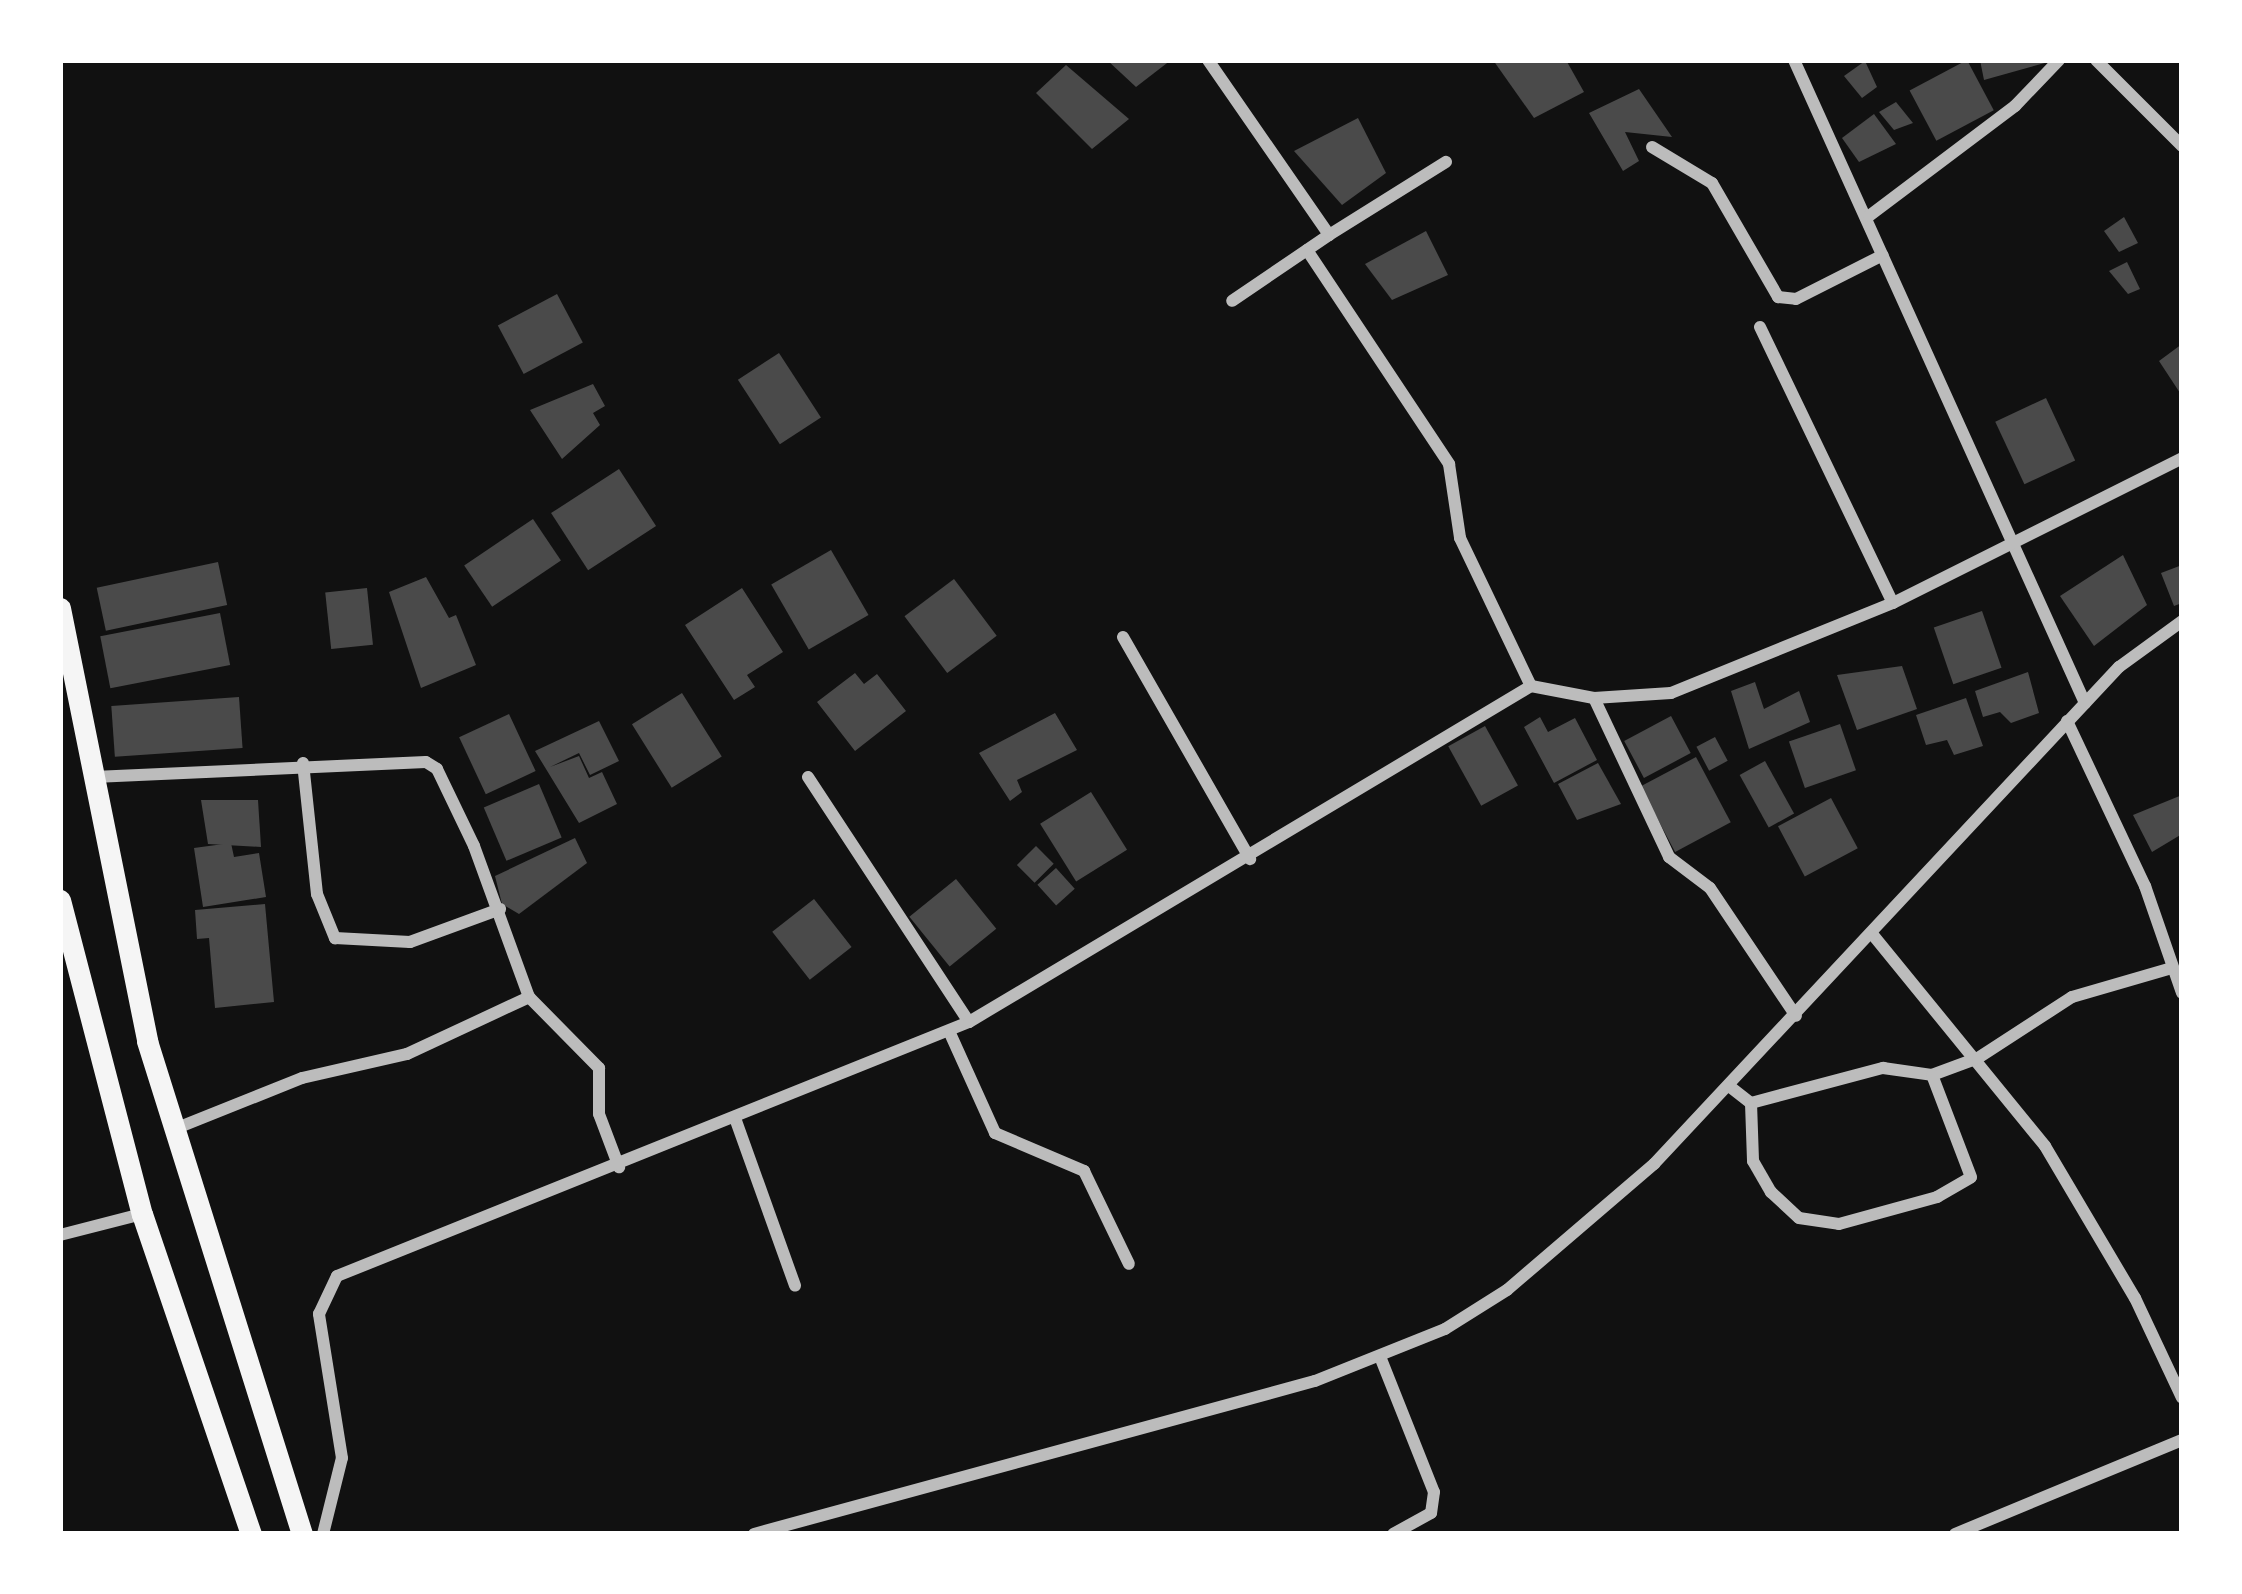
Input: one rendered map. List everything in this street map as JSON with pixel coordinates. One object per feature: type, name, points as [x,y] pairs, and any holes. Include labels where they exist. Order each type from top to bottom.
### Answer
[{"type":"main road","points":[[60,608],[171,1130],[302,1534]]},
{"type":"main road","points":[[60,901],[142,1214],[250,1534]]},
{"type":"street","points":[[1208,60],[1329,235]]},
{"type":"street","points":[[1794,60],[1869,216],[2011,548],[2085,703]]},
{"type":"street","points":[[1869,216],[2015,106],[2059,60]]},
{"type":"street","points":[[2096,60],[2182,146]]},
{"type":"street","points":[[1652,147],[1712,183],[1778,296],[1796,299],[1883,255]]},
{"type":"street","points":[[1232,302],[1446,162]]},
{"type":"street","points":[[1307,250],[1449,464],[1460,538],[1532,686]]},
{"type":"street","points":[[1760,327],[1893,603]]},
{"type":"street","points":[[323,1534],[342,1458],[320,1334],[328,1286],[356,1267],[619,1167],[969,1022],[1250,859],[1532,686],[1594,698],[1671,693],[1893,603],[2011,548],[2182,458]]},
{"type":"street","points":[[754,1534],[1382,1359],[1507,1290],[1654,1164],[1873,935],[2067,721],[2182,621]]},
{"type":"street","points":[[1123,637],[1250,859]]},
{"type":"street","points":[[1594,698],[1669,856],[1710,888],[1796,1016]]},
{"type":"street","points":[[2067,721],[2145,886],[2182,993]]},
{"type":"street","points":[[94,777],[303,763],[426,762],[437,769],[500,909],[529,997],[599,1068],[599,1114],[619,1167]]},
{"type":"street","points":[[303,763],[317,894],[325,928],[335,938],[410,942],[500,909]]},
{"type":"street","points":[[808,777],[969,1022]]},
{"type":"street","points":[[1873,935],[1978,1058],[2056,1165],[2182,1398]]},
{"type":"street","points":[[1751,1103],[1883,1068],[1932,1075],[1978,1058],[2072,997],[2172,968]]},
{"type":"street","points":[[171,1130],[302,1078],[407,1054],[529,997]]},
{"type":"street","points":[[949,1031],[995,1133],[1084,1171],[1129,1264]]},
{"type":"street","points":[[1751,1103],[1753,1161],[1771,1192],[1799,1218],[1839,1224],[1937,1197],[1971,1177],[1932,1075]]},
{"type":"street","points":[[1729,1086],[1751,1103]]},
{"type":"street","points":[[735,1118],[795,1286]]},
{"type":"street","points":[[60,1234],[142,1214]]},
{"type":"street","points":[[1382,1359],[1434,1492],[1431,1514],[1393,1534]]},
{"type":"street","points":[[1955,1534],[2182,1440]]},
{"type":"building","points":[[1107,60],[1171,60],[1136,87]]},
{"type":"building","points":[[1493,60],[1566,60],[1584,92],[1534,118]]},
{"type":"building","points":[[1967,60],[1994,110],[1936,141],[1910,91]]},
{"type":"building","points":[[1980,60],[2052,60],[2052,61],[1984,80]]},
{"type":"building","points":[[1865,61],[1877,87],[1862,98],[1844,76]]},
{"type":"building","points":[[1066,65],[1129,119],[1092,149],[1036,93]]},
{"type":"building","points":[[1639,89],[1672,137],[1625,132],[1639,161],[1623,171],[1589,113]]},
{"type":"building","points":[[1896,102],[1913,123],[1894,130],[1879,112]]},
{"type":"building","points":[[1874,114],[1896,144],[1859,162],[1842,138]]},
{"type":"building","points":[[1358,118],[1386,173],[1342,205],[1294,151]]},
{"type":"building","points":[[2124,217],[2138,243],[2119,252],[2104,231]]},
{"type":"building","points":[[1426,231],[1448,275],[1392,300],[1365,264]]},
{"type":"building","points":[[2127,262],[2140,289],[2128,294],[2109,271]]},
{"type":"building","points":[[557,294],[583,343],[524,374],[498,325]]},
{"type":"building","points":[[2182,344],[2182,396],[2159,361]]},
{"type":"building","points":[[779,353],[821,418],[780,444],[738,380]]},
{"type":"building","points":[[593,384],[605,406],[593,413],[600,425],[562,459],[530,410]]},
{"type":"building","points":[[2046,398],[2075,461],[2024,484],[1995,422]]},
{"type":"building","points":[[619,469],[656,526],[588,570],[551,513]]},
{"type":"building","points":[[533,519],[561,560],[492,607],[464,565]]},
{"type":"building","points":[[831,550],[868,615],[809,649],[771,584]]},
{"type":"building","points":[[2123,555],[2147,605],[2094,646],[2060,596]]},
{"type":"building","points":[[218,562],[227,605],[106,631],[97,588]]},
{"type":"building","points":[[2182,565],[2182,603],[2174,606],[2161,573]]},
{"type":"building","points":[[426,577],[449,618],[456,615],[476,665],[421,688],[389,592]]},
{"type":"building","points":[[954,579],[997,636],[947,673],[904,616]]},
{"type":"building","points":[[367,588],[373,645],[331,649],[325,592]]},
{"type":"building","points":[[742,588],[783,652],[747,675],[755,687],[734,700],[685,625]]},
{"type":"building","points":[[1982,611],[2002,668],[1953,684],[1934,628]]},
{"type":"building","points":[[220,613],[230,665],[110,688],[100,636]]},
{"type":"building","points":[[1902,666],[1917,709],[1857,730],[1837,675]]},
{"type":"building","points":[[2028,672],[2039,713],[2011,723],[2000,712],[1983,717],[1975,691]]},
{"type":"building","points":[[855,673],[864,684],[877,674],[906,711],[855,751],[817,702]]},
{"type":"building","points":[[1755,682],[1764,709],[1799,691],[1810,722],[1749,749],[1731,691]]},
{"type":"building","points":[[682,693],[722,757],[672,788],[632,724]]},
{"type":"building","points":[[239,697],[243,748],[115,757],[111,706]]},
{"type":"building","points":[[1966,698],[1983,746],[1954,755],[1947,740],[1926,745],[1916,715]]},
{"type":"building","points":[[1055,713],[1077,750],[1017,780],[1022,792],[1010,801],[979,753]]},
{"type":"building","points":[[509,714],[536,771],[486,794],[459,737]]},
{"type":"building","points":[[1671,716],[1691,753],[1644,778],[1624,741]]},
{"type":"building","points":[[1540,717],[1548,732],[1575,718],[1597,760],[1554,783],[1524,727]]},
{"type":"building","points":[[599,721],[619,761],[590,775],[579,753],[550,767],[579,756],[589,778],[602,772],[617,804],[579,823],[535,751]]},
{"type":"building","points":[[1840,724],[1856,770],[1805,788],[1789,742]]},
{"type":"building","points":[[1485,726],[1518,785],[1481,806],[1448,746]]},
{"type":"building","points":[[1715,737],[1728,761],[1709,771],[1696,747]]},
{"type":"building","points":[[1696,757],[1731,822],[1675,852],[1640,787]]},
{"type":"building","points":[[1765,761],[1794,813],[1769,828],[1740,775]]},
{"type":"building","points":[[1598,763],[1621,804],[1577,820],[1558,784]]},
{"type":"building","points":[[539,784],[562,837],[506,861],[484,807]]},
{"type":"building","points":[[1091,792],[1127,850],[1076,881],[1040,824]]},
{"type":"building","points":[[2182,795],[2182,834],[2152,852],[2133,815]]},
{"type":"building","points":[[1831,798],[1858,848],[1805,876],[1778,826]]},
{"type":"building","points":[[201,800],[258,800],[261,847],[208,844]]},
{"type":"building","points":[[575,838],[587,863],[519,914],[502,904],[495,876]]},
{"type":"building","points":[[231,843],[234,857],[259,853],[266,897],[203,907],[194,848]]},
{"type":"building","points":[[1036,846],[1054,864],[1035,883],[1017,865]]},
{"type":"building","points":[[1056,868],[1075,889],[1056,906],[1037,885]]},
{"type":"building","points":[[956,879],[996,929],[950,966],[909,917]]},
{"type":"building","points":[[814,899],[852,947],[810,980],[772,932]]},
{"type":"building","points":[[265,904],[274,1002],[215,1008],[209,938],[197,939],[195,910]]}]
